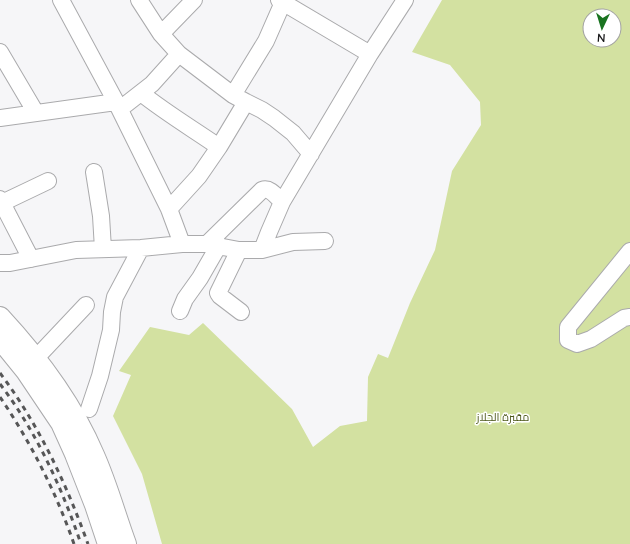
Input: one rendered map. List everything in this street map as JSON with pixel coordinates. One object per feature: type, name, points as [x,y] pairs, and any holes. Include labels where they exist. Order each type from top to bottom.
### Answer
[{"type":"main road","points":[[0,317],[36,358],[81,426],[95,456],[126,544]]},
{"type":"main road","points":[[0,339],[26,371],[61,423],[76,454],[108,544]]},
{"type":"street","points":[[61,0],[118,106],[169,209],[182,244]]},
{"type":"street","points":[[139,0],[161,34],[179,54],[240,98],[274,118],[293,133],[311,154]]},
{"type":"street","points":[[161,34],[194,0]]},
{"type":"street","points":[[262,250],[282,202],[370,54],[405,0]]},
{"type":"street","points":[[169,209],[199,176],[219,147],[282,1],[370,54]]},
{"type":"street","points":[[0,52],[36,112]]},
{"type":"street","points":[[0,118],[36,112],[118,106],[141,93],[152,84],[179,54]]},
{"type":"street","points":[[141,93],[173,117],[219,147]]},
{"type":"street","points":[[94,172],[101,216],[103,249]]},
{"type":"street","points":[[31,258],[1,201],[48,181]]},
{"type":"street","points":[[180,311],[185,299],[200,278],[213,244],[262,190],[270,190],[282,202]]},
{"type":"street","points":[[0,264],[76,250],[141,248],[182,244],[213,244],[239,250],[262,250],[293,242],[325,241]]},
{"type":"street","points":[[89,409],[100,376],[111,330],[115,297],[141,248]]},
{"type":"street","points":[[239,250],[218,293],[241,312]]},
{"type":"street","points":[[630,251],[568,327],[568,340],[577,344],[591,339],[624,318],[630,317]]},
{"type":"street","points":[[36,358],[86,305]]},
{"type":"green space","name":"مقبرة الجلاز","points":[[442,0],[630,0],[630,544],[162,544],[142,474],[113,416],[131,375],[119,371],[150,327],[189,335],[203,323],[292,409],[313,447],[340,426],[367,421],[368,377],[378,354],[388,358],[410,303],[435,250],[452,171],[481,125],[480,102],[450,65],[412,52]]},
{"type":"railway","points":[[0,373],[27,413],[50,455],[80,521],[88,544]]},
{"type":"railway","points":[[0,384],[25,421],[47,461],[57,481],[81,544]]},
{"type":"railway","points":[[0,397],[42,468],[74,544]]}]
